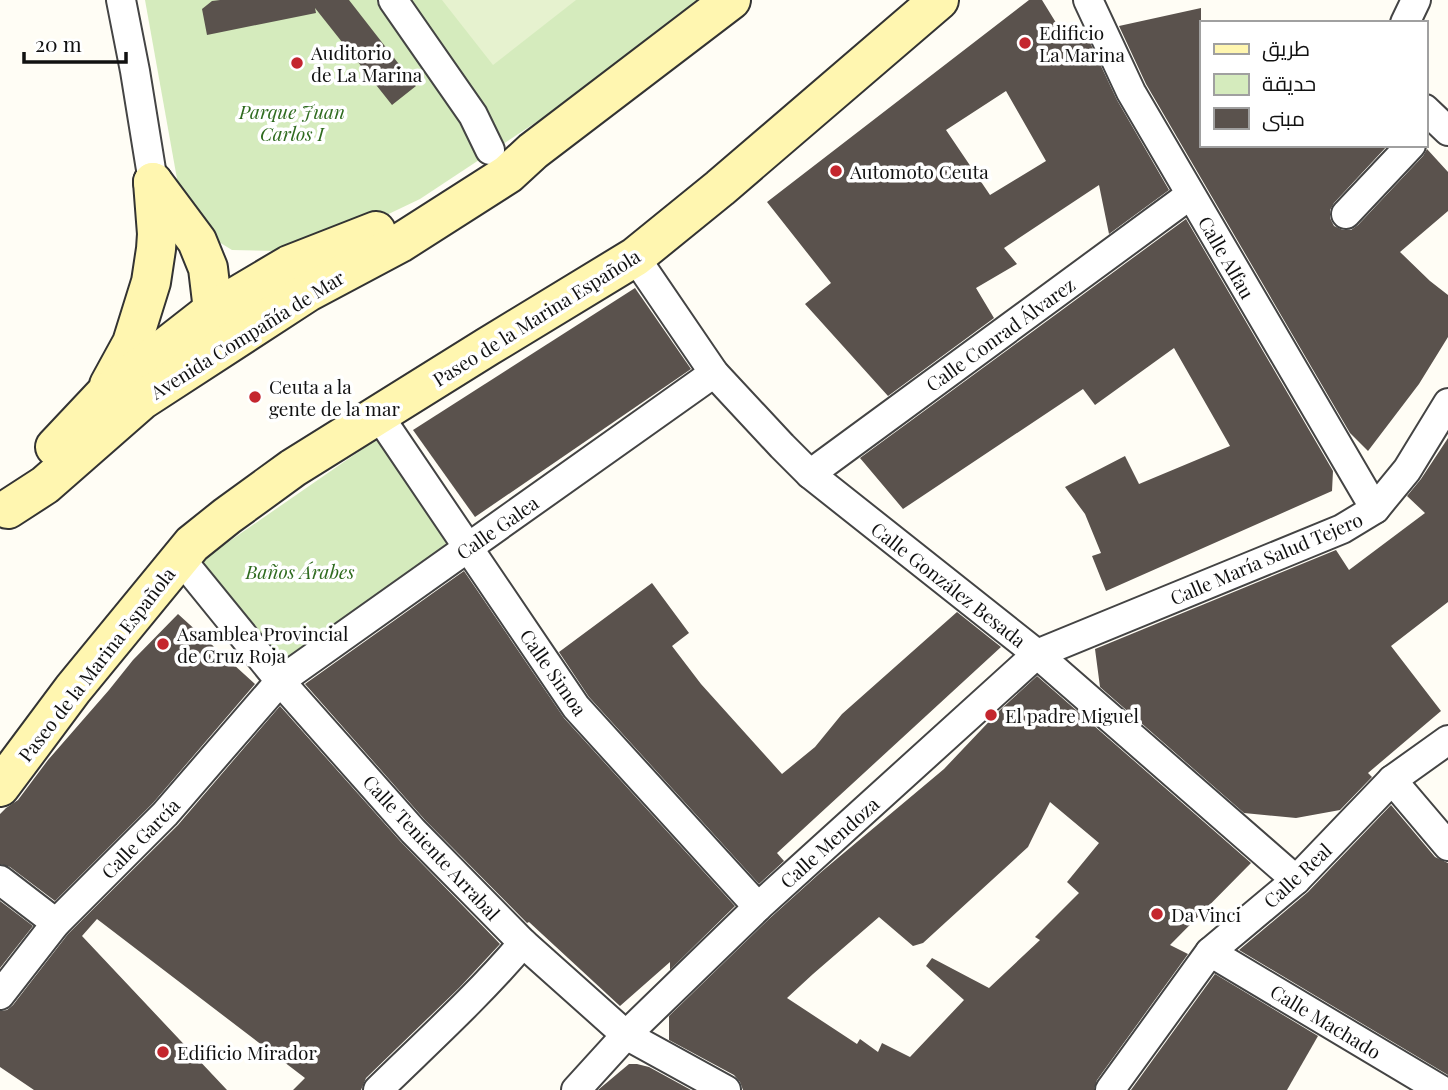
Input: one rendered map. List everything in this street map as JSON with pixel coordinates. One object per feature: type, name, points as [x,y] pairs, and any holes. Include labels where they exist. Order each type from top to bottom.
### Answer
[{"type":"street","points":[[103,396],[132,343],[151,282],[157,234],[153,182],[121,0]]},
{"type":"street","points":[[393,0],[473,116],[491,150]]},
{"type":"street","name":"Avenida Compañía de Mar","points":[[4,514],[45,485],[142,400],[298,279],[365,236],[403,219],[465,184],[498,161],[533,151],[731,0]]},
{"type":"street","name":"Paseo de la Marina Española","points":[[0,788],[73,689],[192,544],[276,480],[635,257],[720,188],[939,0]]},
{"type":"street","name":"Calle Alfau","points":[[1088,0],[1130,92],[1376,509]]},
{"type":"street","points":[[1406,21],[1416,0]]},
{"type":"street","points":[[1346,214],[1409,147]]},
{"type":"street","points":[[142,400],[213,310],[208,268],[197,241],[153,182]]},
{"type":"street","name":"Calle Conrad Álvarez","points":[[810,474],[1190,195]]},
{"type":"street","points":[[197,241],[226,259],[298,279]]},
{"type":"street","points":[[156,249],[170,280],[213,310],[260,302],[298,279]]},
{"type":"street","name":"Calle González Besada","points":[[635,257],[714,373],[810,474],[1037,654],[1296,880]]},
{"type":"street","name":"Avenida Compañía de Mar","points":[[4,514],[33,471],[103,396],[213,310]]},
{"type":"street","name":"Calle Galea","points":[[279,681],[714,373]]},
{"type":"street","name":"Calle María Salud Tejero","points":[[1037,654],[1342,529],[1376,509],[1407,470],[1448,403]]},
{"type":"street","name":"Calle Simoa","points":[[379,416],[576,707],[758,907]]},
{"type":"street","name":"Calle Teniente Arrabal","points":[[180,558],[279,681],[413,831],[523,943],[626,1035],[726,1090]]},
{"type":"street","name":"Calle Mendoza","points":[[576,1090],[626,1035],[758,907],[1037,654]]},
{"type":"street","name":"Calle García","points":[[0,995],[57,923],[165,814],[279,681]]},
{"type":"street","name":"Calle Real","points":[[1110,1090],[1210,953],[1296,880],[1392,780],[1448,740]]},
{"type":"street","points":[[1392,780],[1448,846]]},
{"type":"street","points":[[0,880],[57,923]]},
{"type":"street","points":[[378,1090],[475,995],[523,943]]},
{"type":"street","name":"Calle Machado","points":[[1210,953],[1441,1090]]},
{"type":"green space","name":"Parque Juan Carlos I","points":[[145,0],[704,0],[553,111],[420,199],[376,220],[279,251],[232,250],[214,239],[179,190]]},
{"type":"green space","points":[[442,0],[576,0],[493,65]]},
{"type":"green space","name":"Baños Árabes","points":[[377,439],[449,544],[277,667],[195,565]]},
{"type":"building","points":[[349,0],[416,86],[392,105],[315,8],[316,13],[207,35],[202,9],[212,1]]},
{"type":"building","points":[[1029,0],[1042,0],[1066,39],[1086,34],[1117,100],[1169,190],[1109,234],[1099,185],[1004,248],[1017,264],[976,288],[994,318],[888,396],[805,304],[831,283],[767,202]],"holes":[[[1006,91],[1046,161],[990,195],[946,130]]]},
{"type":"building","points":[[1201,8],[1200,147],[1386,147],[1330,210],[1334,226],[1343,230],[1351,230],[1358,225],[1427,149],[1448,172],[1448,211],[1400,252],[1448,295],[1448,337],[1419,384],[1368,451],[1350,433],[1146,84],[1119,26]]},
{"type":"building","points":[[1186,219],[1333,471],[1332,491],[1106,591],[1092,556],[1101,553],[1085,514],[1065,487],[1125,456],[1139,484],[1230,446],[1174,348],[1095,405],[1083,389],[903,509],[860,458]]},
{"type":"building","points":[[635,288],[691,369],[475,517],[413,430]]},
{"type":"building","points":[[1448,438],[1448,602],[1391,646],[1441,711],[1368,773],[1372,777],[1340,810],[1296,818],[1244,813],[1100,687],[1095,649],[1336,550],[1349,570],[1425,513],[1407,496]]},
{"type":"building","points":[[464,571],[564,718],[735,906],[670,970],[670,962],[620,1006],[527,923],[425,820],[305,684]]},
{"type":"building","points":[[652,583],[689,633],[672,646],[701,684],[782,774],[815,747],[842,714],[957,612],[1001,647],[777,853],[784,861],[759,884],[589,697],[559,652]]},
{"type":"building","points":[[178,614],[255,684],[153,803],[55,901],[10,867],[0,864],[0,814],[18,800],[48,760],[133,660]]},
{"type":"building","points":[[1037,676],[1251,863],[1170,945],[1188,954],[1097,1080],[1094,1090],[743,1090],[734,1075],[669,1040],[669,1016],[820,873],[944,769],[1000,710]],"holes":[[[1050,802],[1099,843],[1067,882],[1079,893],[1035,937],[1040,940],[989,988],[932,958],[926,966],[964,1000],[910,1057],[882,1043],[878,1052],[860,1039],[857,1044],[787,998],[879,917],[913,946],[923,943],[1028,847]]]},
{"type":"building","points":[[280,706],[401,842],[500,944],[459,988],[366,1078],[361,1090],[293,1090],[305,1078],[97,919],[82,936],[227,1090],[34,1090],[0,1067],[0,1011],[13,1005],[68,934],[178,825]]},
{"type":"building","points":[[1391,805],[1435,857],[1448,863],[1448,1075],[1239,950],[1308,892]]},
{"type":"building","points":[[0,901],[33,926],[0,968]]},
{"type":"building","points":[[1215,974],[1318,1036],[1287,1090],[1131,1090]]},
{"type":"building","points":[[629,1064],[649,1067],[691,1090],[598,1090]]},
{"type":"place","name":"Edificio La Marina","points":[[1025,43]]},
{"type":"place","name":"Auditorio de La Marina","points":[[297,63]]},
{"type":"place","name":"Automoto Ceuta","points":[[836,171]]},
{"type":"place","name":"Ceuta a la gente de la mar","points":[[255,397]]},
{"type":"place","name":"Asamblea Provincial de Cruz Roja","points":[[163,644]]},
{"type":"place","name":"El padre Miguel","points":[[991,715]]},
{"type":"place","name":"Da Vinci","points":[[1157,914]]},
{"type":"place","name":"Edificio Mirador","points":[[163,1052]]}]
